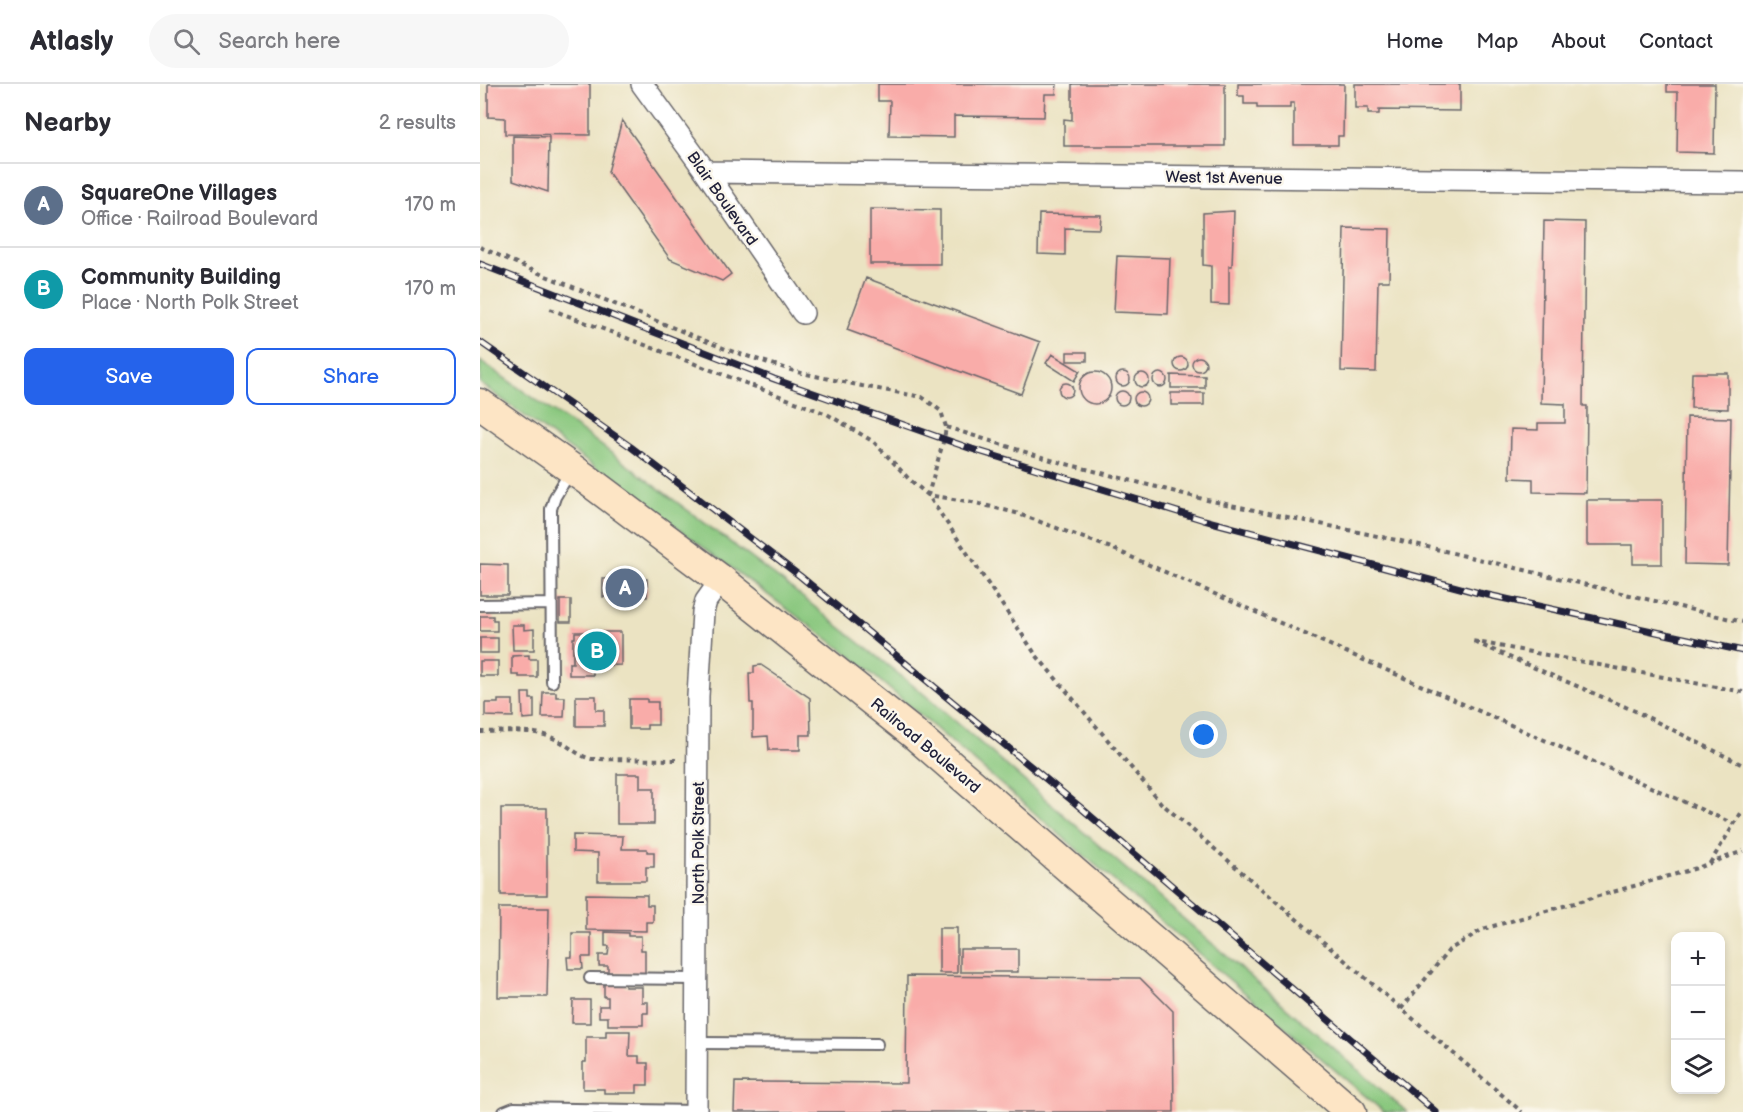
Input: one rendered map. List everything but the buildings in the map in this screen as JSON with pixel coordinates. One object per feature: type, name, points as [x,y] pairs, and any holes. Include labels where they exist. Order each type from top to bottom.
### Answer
[{"type":"street","name":"Blair Boulevard","points":[[642,84],[803,313]]},
{"type":"street","name":"West 1st Avenue","points":[[706,172],[1743,182]]},
{"type":"street","name":"Railroad Boulevard","points":[[480,404],[721,580],[914,733],[1351,1112]]},
{"type":"street","name":"North Polk Street","points":[[696,1111],[698,696],[701,626],[706,601],[721,580]]},
{"type":"lane","points":[[552,682],[551,509],[555,497],[572,469]]},
{"type":"lane","points":[[480,605],[551,604]]},
{"type":"lane","points":[[590,978],[697,979]]},
{"type":"lane","points":[[697,1042],[877,1044]]},
{"type":"lane","points":[[504,1112],[514,1108],[696,1111]]},
{"type":"path","points":[[480,247],[728,350],[797,372],[862,387],[922,397],[941,411],[946,427],[928,495]]},
{"type":"path","points":[[550,309],[826,414],[874,442],[909,479],[928,495],[1036,656],[1161,803],[1522,1112]]},
{"type":"path","points":[[946,427],[1051,460],[1207,500],[1415,544],[1743,622]]},
{"type":"path","points":[[928,495],[972,502],[1016,513],[1111,548],[1734,824]]},
{"type":"path","points":[[1743,692],[1472,641],[1635,711],[1743,765]]},
{"type":"path","points":[[480,732],[534,732],[555,739],[581,757],[592,759],[698,760]]},
{"type":"path","points":[[1709,864],[1743,810]]},
{"type":"path","points":[[1401,1009],[1449,950],[1483,929],[1709,864],[1743,851]]},
{"type":"green space","points":[[480,361],[590,437],[786,584],[925,695],[1407,1112],[1384,1112],[851,656],[480,383]]},
{"type":"railway","points":[[480,264],[774,379],[972,449],[1204,520],[1479,593],[1743,651]]},
{"type":"railway","points":[[480,342],[631,447],[800,576],[1080,807],[1436,1112]]},
{"type":"place","name":"SquareOne Villages","points":[[625,588]]},
{"type":"place","name":"Community Building","points":[[597,651]]}]
